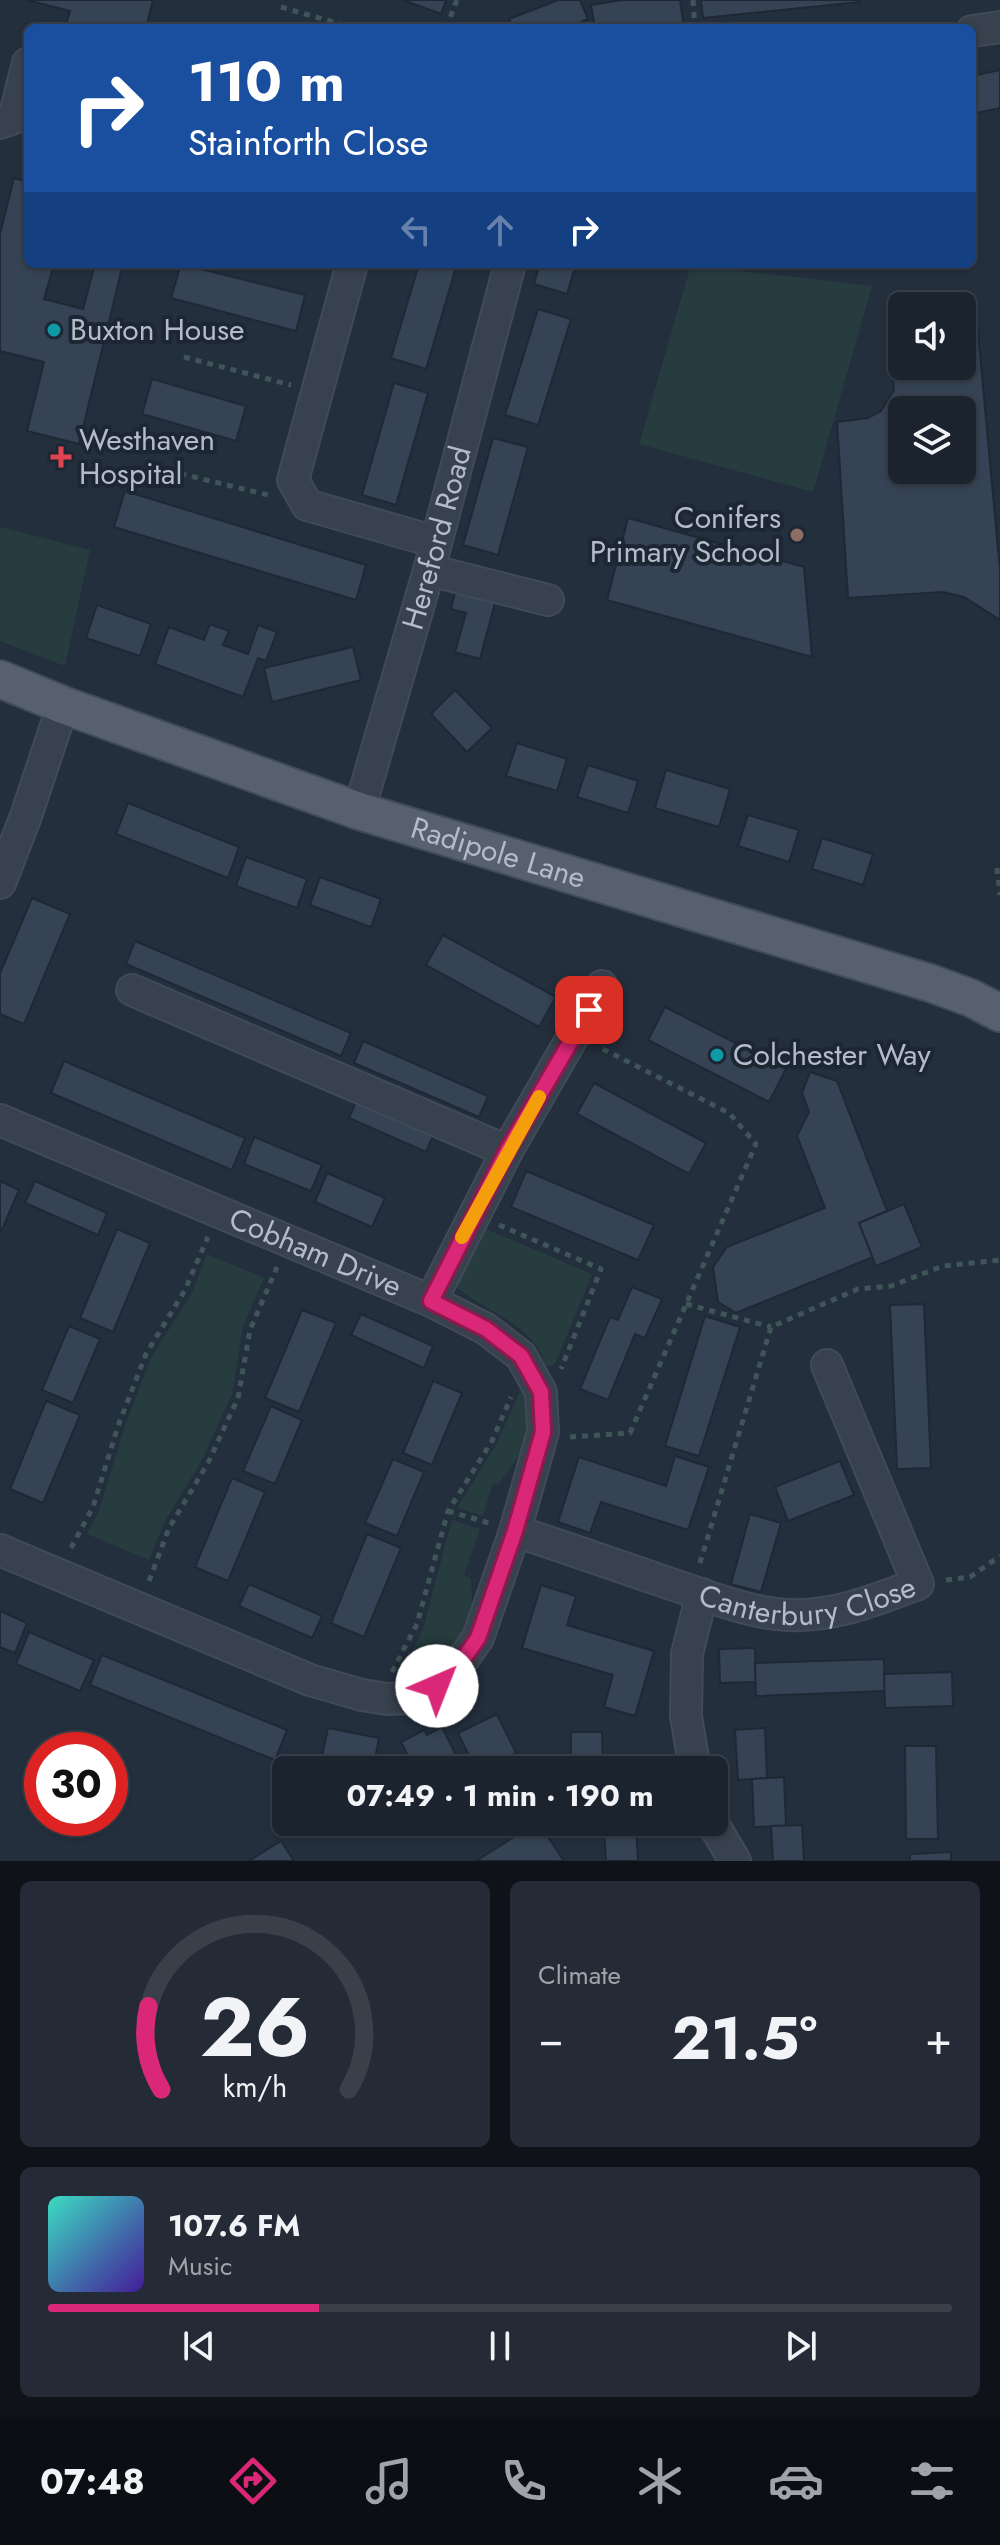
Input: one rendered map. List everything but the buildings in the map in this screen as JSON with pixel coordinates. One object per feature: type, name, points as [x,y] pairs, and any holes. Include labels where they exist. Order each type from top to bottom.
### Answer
[{"type":"main road","name":"Radipole Lane","points":[[0,679],[63,705],[359,811],[930,983],[1000,1013]]},
{"type":"street","points":[[0,123],[14,118],[24,79]]},
{"type":"street","points":[[351,268],[293,480],[307,505],[548,600]]},
{"type":"street","name":"Hereford Road","points":[[359,811],[432,556],[509,268]]},
{"type":"street","points":[[0,883],[63,705]]},
{"type":"street","points":[[431,1301],[507,1151],[602,986]]},
{"type":"street","points":[[132,990],[507,1151]]},
{"type":"street","name":"Cobham Drive","points":[[0,1120],[431,1301],[486,1329],[521,1356],[530,1372]]},
{"type":"street","name":"Canterbury Close","points":[[515,1531],[746,1608],[788,1615],[826,1613],[864,1604],[918,1584],[827,1365]]},
{"type":"street","points":[[0,1550],[310,1680],[378,1698],[411,1698],[437,1686],[459,1665],[478,1638],[515,1531],[543,1432],[541,1392],[530,1372]]},
{"type":"street","points":[[693,1756],[686,1716],[687,1654],[702,1594]]},
{"type":"street","points":[[720,1836],[735,1861]]},
{"type":"path","points":[[448,24],[457,0]]},
{"type":"path","points":[[693,0],[695,24]]},
{"type":"path","points":[[281,7],[340,24]]},
{"type":"path","points":[[184,357],[317,392]]},
{"type":"path","points":[[157,468],[307,505]]},
{"type":"path","points":[[997,868],[1000,895]]},
{"type":"path","points":[[541,1439],[630,1433],[756,1144],[729,1113],[575,1034]]},
{"type":"path","points":[[57,1574],[93,1507],[118,1426],[146,1354],[185,1290],[219,1212]]},
{"type":"path","points":[[378,1698],[417,1624],[448,1511],[530,1372],[560,1370],[601,1269],[474,1213]]},
{"type":"path","points":[[138,1608],[169,1528],[208,1463],[238,1398],[250,1330],[289,1241]]},
{"type":"path","points":[[686,1304],[771,1327]]},
{"type":"path","points":[[448,1511],[515,1531]]},
{"type":"path","points":[[918,1584],[970,1577],[1000,1556]]},
{"type":"green space","points":[[690,268],[717,268],[872,286],[813,492],[639,444]]},
{"type":"green space","points":[[0,527],[90,550],[65,666],[0,641]]},
{"type":"green space","points":[[479,1226],[592,1274],[556,1362],[551,1367],[545,1365],[539,1350],[519,1328],[455,1285]]},
{"type":"green space","points":[[207,1254],[264,1278],[243,1326],[232,1394],[201,1462],[164,1523],[149,1560],[87,1534],[99,1511],[125,1425],[152,1356],[192,1293]]},
{"type":"green space","points":[[523,1385],[525,1438],[516,1460],[498,1484],[493,1483],[483,1516],[457,1508],[497,1443]]},
{"type":"green space","points":[[452,1520],[480,1529],[464,1575],[471,1578],[473,1616],[463,1638],[423,1675],[395,1686],[423,1629]]},
{"type":"slow traffic","points":[[462,1237],[539,1097]]},
{"type":"place","name":"Buxton House","points":[[54,330]]},
{"type":"place","name":"Westhaven Hospital","points":[[61,457]]},
{"type":"place","name":"Conifers Primary School","points":[[797,535]]},
{"type":"place","name":"Colchester Way","points":[[717,1055]]},
{"type":"route","points":[[437,1686],[459,1665],[478,1638],[515,1531],[543,1432],[541,1392],[521,1356],[486,1329],[431,1301],[507,1151],[589,1010]]}]
